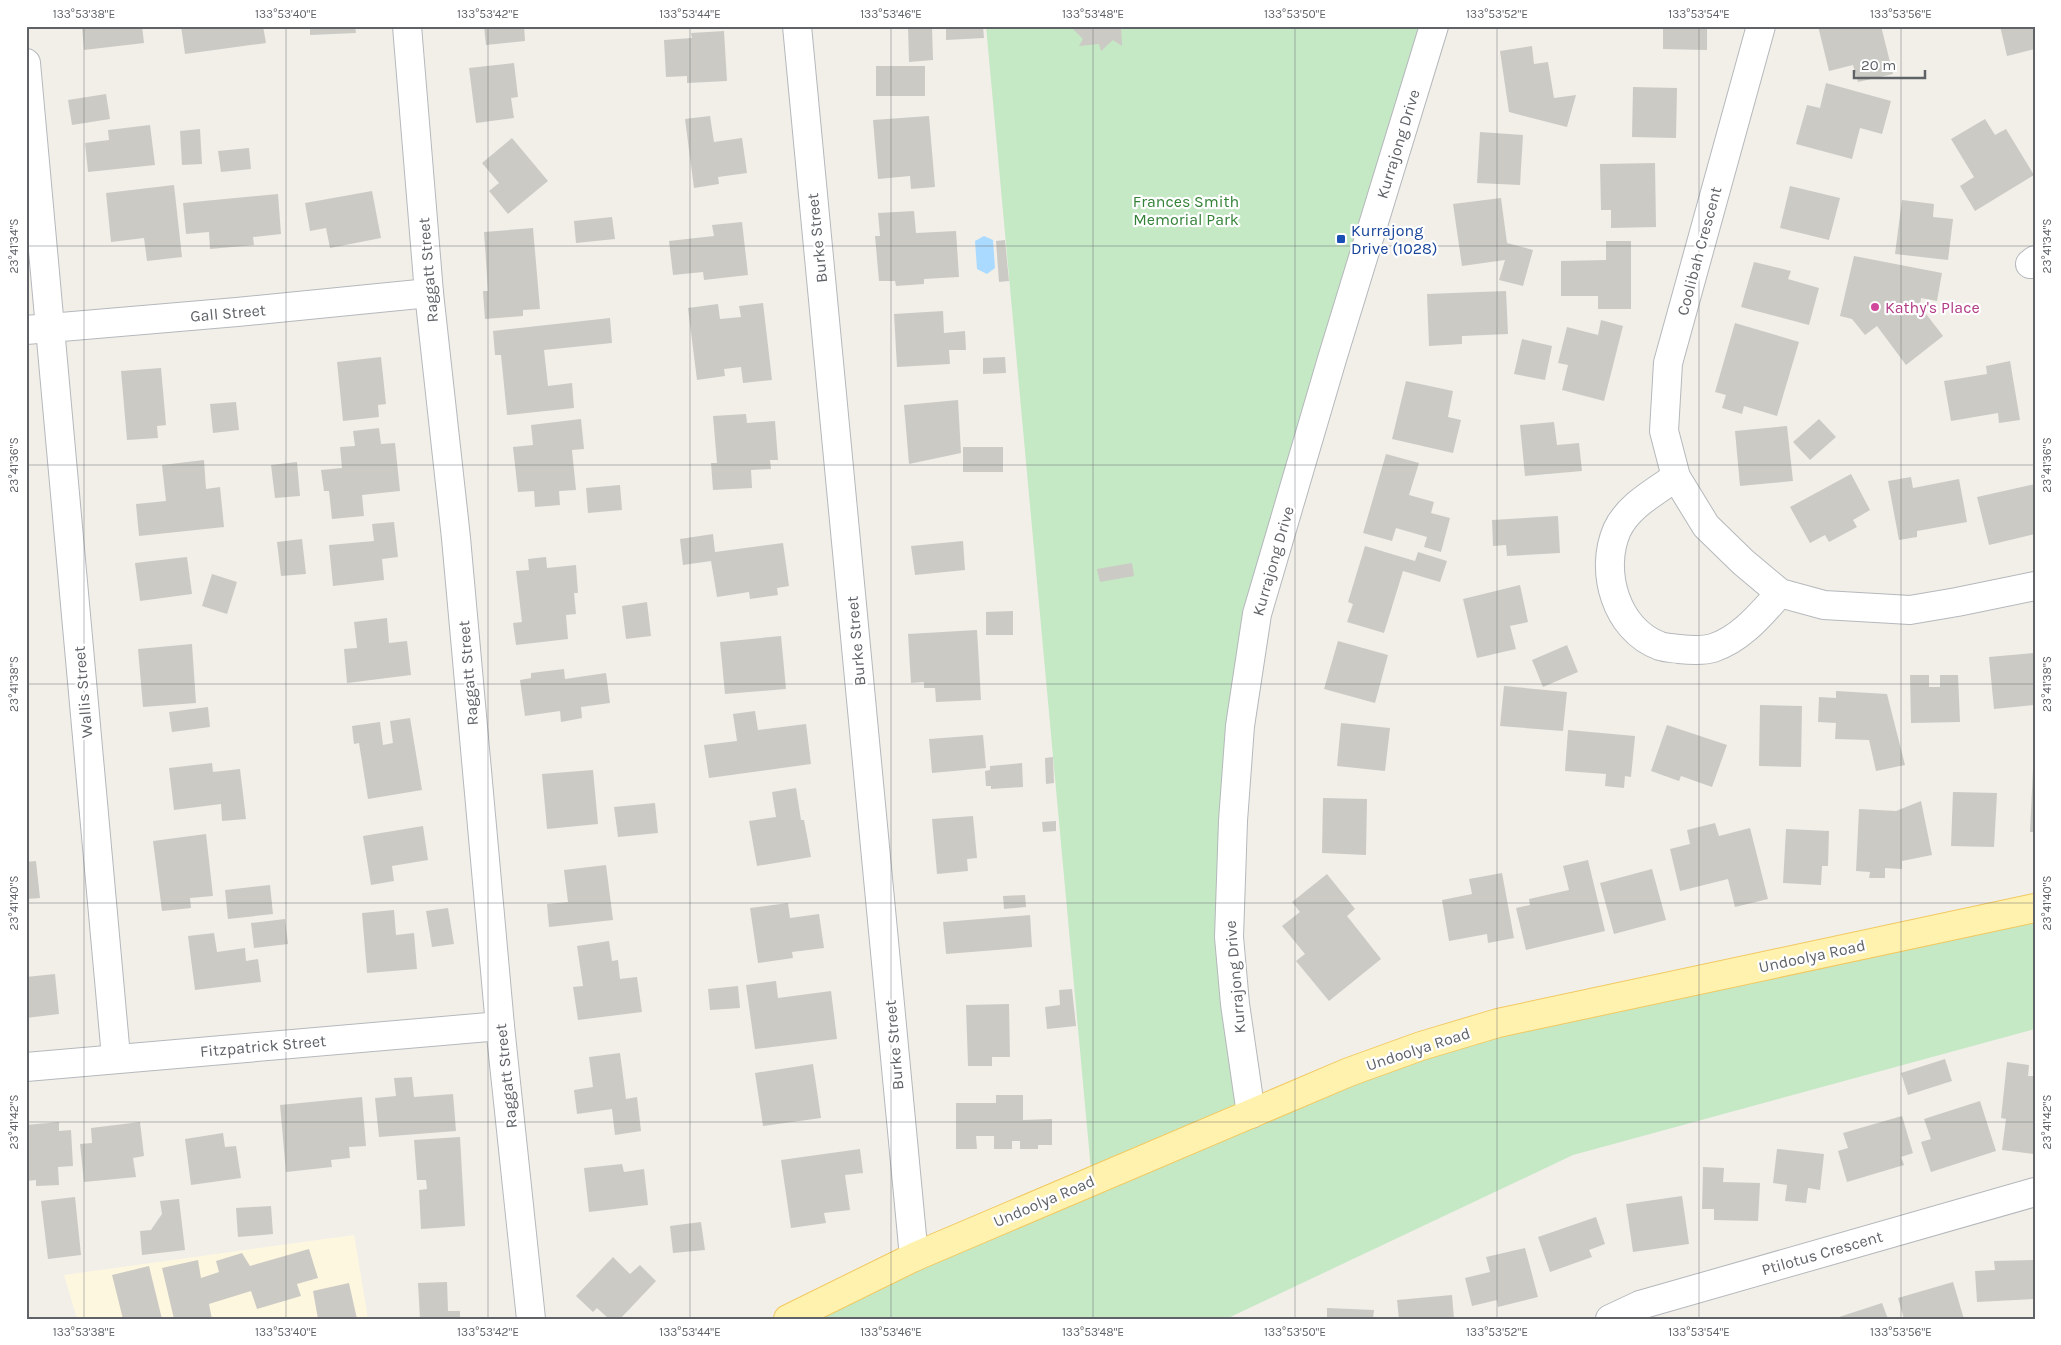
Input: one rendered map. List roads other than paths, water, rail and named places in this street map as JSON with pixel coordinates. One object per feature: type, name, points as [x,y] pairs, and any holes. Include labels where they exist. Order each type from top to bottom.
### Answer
[{"type":"main road","name":"Undoolya Road","points":[[788,1319],[914,1257],[1358,1069],[1421,1046],[1498,1024],[2035,908]]},
{"type":"main road","name":"Undoolya Road","points":[[804,1319],[836,1295]]},
{"type":"street","name":"Raggatt Street","points":[[407,26],[429,293],[457,548],[500,1026],[531,1319]]},
{"type":"street","name":"Burke Street","points":[[797,26],[914,1257]]},
{"type":"street","name":"Kurrajong Drive","points":[[1251,1114],[1235,1004],[1229,937],[1233,821],[1240,726],[1257,614],[1332,359],[1434,26]]},
{"type":"street","name":"Coolibah Crescent","points":[[1761,26],[1668,363],[1664,431],[1676,477],[1706,526],[1743,562],[1780,593],[1824,605],[1910,610],[2035,586]]},
{"type":"street","name":"Wallis Street","points":[[26,63],[38,328],[116,1057]]},
{"type":"street","name":"Gall Street","points":[[38,328],[237,312],[429,293]]},
{"type":"street","points":[[1676,477],[1636,505],[1617,529],[1609,558],[1610,580],[1619,610],[1624,616],[1640,633],[1660,646],[1689,650],[1713,648],[1745,630],[1780,593]]},
{"type":"street","name":"Fitzpatrick Street","points":[[26,1067],[116,1057],[500,1026]]},
{"type":"street","name":"Ptilotus Crescent","points":[[1610,1319],[1640,1305],[2035,1192]]},
{"type":"water","points":[[984,236],[993,240],[995,268],[987,274],[977,269],[975,241]]},
{"type":"place","name":"Kurrajong Drive (1028)","points":[[1341,239]]},
{"type":"place","name":"Kathy's Place","points":[[1875,307]]},
{"type":"park label","name":"Frances Smith Memorial Park","points":[[1186,210]]}]
